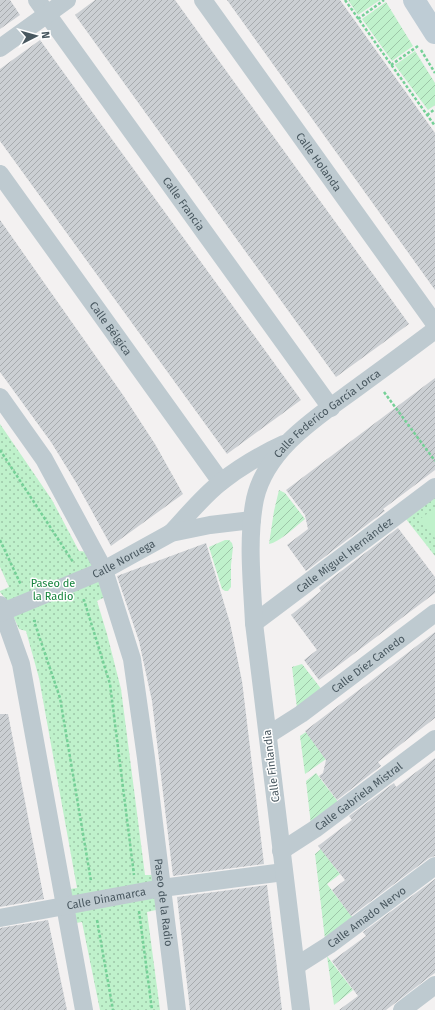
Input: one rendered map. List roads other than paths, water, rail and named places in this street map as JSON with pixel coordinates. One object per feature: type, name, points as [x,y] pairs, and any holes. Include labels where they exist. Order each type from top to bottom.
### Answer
[{"type":"main road","points":[[414,0],[426,40]]},
{"type":"street","points":[[0,48],[42,7],[67,0]]},
{"type":"street","name":"Calle Holanda","points":[[202,0],[435,324]]},
{"type":"street","name":"Calle Francia","points":[[42,7],[331,408]]},
{"type":"street","name":"Calle Bélgica","points":[[0,174],[221,482]]},
{"type":"street","name":"Calle Federico García Lorca","points":[[252,520],[256,498],[266,471],[287,443],[435,330]]},
{"type":"street","name":"Paseo de la Radio","points":[[0,397],[44,460],[104,570],[132,659],[177,1010]]},
{"type":"street","points":[[171,533],[199,502],[221,482],[263,454],[287,443]]},
{"type":"street","name":"Calle Miguel Hernández","points":[[254,623],[435,487]]},
{"type":"street","name":"Calle Noruega","points":[[1,610],[104,570],[171,533],[252,520]]},
{"type":"street","name":"Calle Finlandia","points":[[252,520],[251,566],[254,623],[301,1010]]},
{"type":"street","points":[[1,610],[21,664],[84,1010]]},
{"type":"street","name":"Calle Díez Canedo","points":[[268,736],[301,714],[435,613]]},
{"type":"street","name":"Calle Gabriela Mistral","points":[[281,851],[315,829],[435,740]]},
{"type":"street","name":"Calle Amado Nervo","points":[[296,966],[329,945],[435,866]]},
{"type":"street","name":"Calle Dinamarca","points":[[0,918],[162,888],[284,872]]},
{"type":"street","points":[[402,1010],[435,985]]}]
